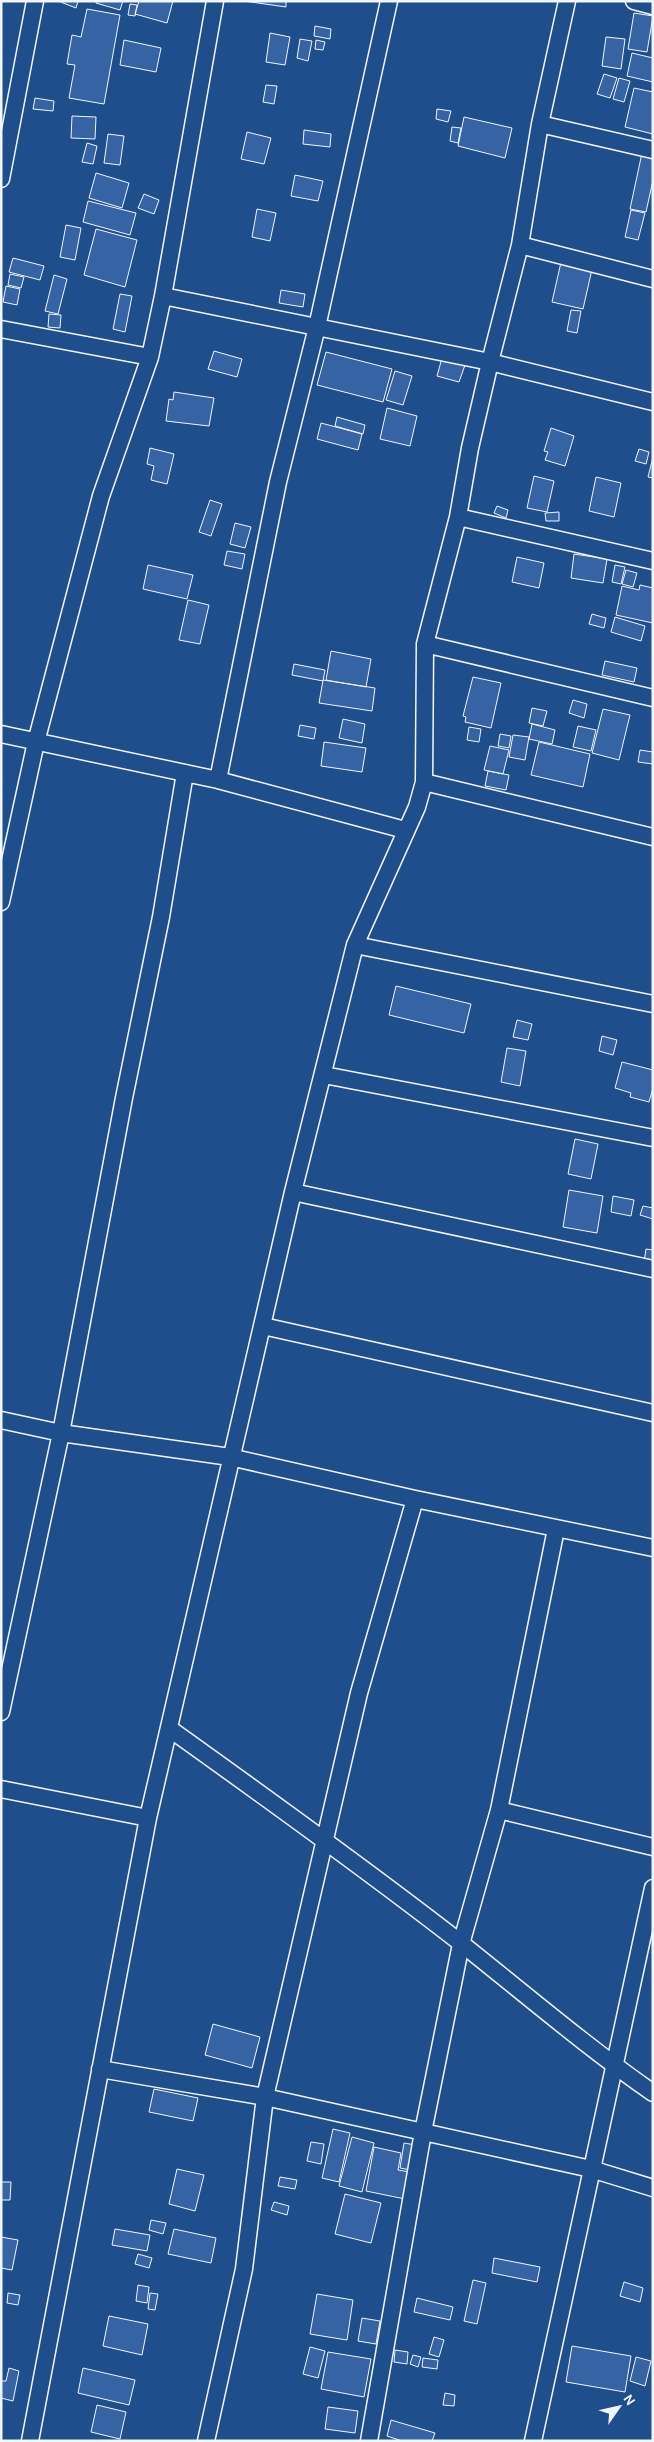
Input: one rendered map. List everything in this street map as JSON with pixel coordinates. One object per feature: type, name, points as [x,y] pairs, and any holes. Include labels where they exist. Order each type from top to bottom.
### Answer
[{"type":"street","points":[[1,179],[34,1]]},
{"type":"street","points":[[1,902],[36,742],[101,496],[150,357],[163,296],[215,1]]},
{"type":"street","points":[[218,780],[278,482],[316,327],[389,1]]},
{"type":"street","points":[[30,2441],[148,1818],[170,1728],[230,1457],[263,1326],[293,1192],[324,1076],[355,945],[405,830],[417,807],[424,782],[425,644],[458,517],[490,362],[520,245],[540,124],[567,1]]},
{"type":"street","points":[[634,1],[653,6]]},
{"type":"street","points":[[540,124],[653,150]]},
{"type":"street","points":[[520,245],[653,279]]},
{"type":"street","points":[[163,296],[490,362],[653,402]]},
{"type":"street","points":[[1,329],[150,357]]},
{"type":"street","points":[[458,517],[653,561]]},
{"type":"street","points":[[425,644],[653,698]]},
{"type":"street","points":[[1,734],[218,780],[405,830]]},
{"type":"street","points":[[1,1712],[61,1433],[124,1098],[161,917],[185,773]]},
{"type":"street","points":[[424,782],[653,837]]},
{"type":"street","points":[[355,945],[653,1004]]},
{"type":"street","points":[[324,1076],[653,1138]]},
{"type":"street","points":[[293,1192],[653,1269]]},
{"type":"street","points":[[263,1326],[653,1413]]},
{"type":"street","points":[[1,1420],[61,1433],[230,1457],[415,1499],[653,1548]]},
{"type":"street","points":[[206,2441],[244,2269],[265,2097],[359,1693],[415,1499]]},
{"type":"street","points":[[369,2441],[424,2132],[461,1944],[499,1810],[556,1529]]},
{"type":"street","points":[[170,1728],[324,1840],[461,1944],[616,2067],[653,2093]]},
{"type":"street","points":[[1,1789],[148,1818]]},
{"type":"street","points":[[499,1810],[653,1847]]},
{"type":"street","points":[[533,2441],[591,2169],[616,2067],[653,1888]]},
{"type":"street","points":[[100,2070],[265,2097],[591,2169],[653,2188]]},
{"type":"building","points":[[58,1],[78,1],[76,8]]},
{"type":"building","points":[[96,1],[123,1],[120,10],[96,3]]},
{"type":"building","points":[[139,1],[173,1],[167,23],[135,14]]},
{"type":"building","points":[[244,1],[286,1],[286,7]]},
{"type":"building","points":[[130,4],[137,5],[135,16],[128,15]]},
{"type":"building","points":[[87,9],[120,15],[104,104],[69,98],[75,65],[67,64],[72,35],[81,37]]},
{"type":"building","points":[[634,13],[653,16],[647,52],[628,49]]},
{"type":"building","points":[[315,26],[331,29],[330,39],[314,36]]},
{"type":"building","points":[[270,33],[290,37],[285,65],[266,62]]},
{"type":"building","points":[[606,37],[625,39],[621,69],[602,66]]},
{"type":"building","points":[[300,39],[312,41],[308,61],[297,58]]},
{"type":"building","points":[[124,40],[161,48],[156,72],[120,65]]},
{"type":"building","points":[[316,40],[325,42],[323,50],[315,49]]},
{"type":"building","points":[[632,53],[653,58],[653,82],[627,76]]},
{"type":"building","points":[[604,74],[617,78],[610,98],[597,94]]},
{"type":"building","points":[[619,78],[630,81],[624,102],[613,99]]},
{"type":"building","points":[[266,85],[277,86],[274,104],[263,102]]},
{"type":"building","points":[[634,88],[653,92],[653,134],[625,127]]},
{"type":"building","points":[[35,98],[54,101],[53,111],[33,109]]},
{"type":"building","points":[[437,109],[451,111],[448,122],[436,119]]},
{"type":"building","points":[[72,116],[96,117],[95,139],[71,138]]},
{"type":"building","points":[[464,117],[512,128],[505,158],[458,146]]},
{"type":"building","points":[[452,127],[461,128],[458,143],[450,141]]},
{"type":"building","points":[[304,130],[331,134],[330,147],[303,144]]},
{"type":"building","points":[[247,132],[271,138],[264,164],[241,159]]},
{"type":"building","points":[[108,134],[124,136],[120,165],[104,163]]},
{"type":"building","points":[[87,143],[97,146],[93,164],[82,162]]},
{"type":"building","points":[[642,153],[653,155],[653,180],[646,212],[630,209]]},
{"type":"building","points":[[96,173],[129,183],[122,208],[89,198]]},
{"type":"building","points":[[295,175],[323,181],[318,201],[291,196]]},
{"type":"building","points":[[144,194],[159,200],[154,214],[138,208]]},
{"type":"building","points":[[88,201],[136,213],[130,235],[83,222]]},
{"type":"building","points":[[257,209],[276,213],[270,241],[252,237]]},
{"type":"building","points":[[631,210],[645,213],[638,240],[625,237]]},
{"type":"building","points":[[66,225],[81,228],[75,260],[60,257]]},
{"type":"building","points":[[96,229],[137,240],[125,287],[84,275]]},
{"type":"building","points":[[564,249],[595,256],[583,309],[552,302]]},
{"type":"building","points":[[13,258],[44,266],[40,280],[9,272]]},
{"type":"building","points":[[10,274],[24,277],[21,288],[8,285]]},
{"type":"building","points":[[54,275],[67,279],[58,314],[45,311]]},
{"type":"building","points":[[6,286],[20,289],[17,305],[3,302]]},
{"type":"building","points":[[281,290],[305,294],[303,307],[279,303]]},
{"type":"building","points":[[120,294],[132,296],[125,332],[113,329]]},
{"type":"building","points":[[571,310],[581,311],[577,333],[567,331]]},
{"type":"building","points":[[49,314],[61,315],[60,328],[48,327]]},
{"type":"building","points":[[214,351],[242,359],[237,377],[208,369]]},
{"type":"building","points":[[326,352],[392,369],[383,402],[317,385]]},
{"type":"building","points":[[442,358],[465,365],[459,382],[437,376]]},
{"type":"building","points":[[395,371],[412,376],[403,405],[386,400]]},
{"type":"building","points":[[174,392],[214,398],[209,426],[166,421],[169,399],[173,400]]},
{"type":"building","points":[[387,408],[417,416],[410,446],[380,439]]},
{"type":"building","points":[[337,417],[365,425],[363,434],[335,426]]},
{"type":"building","points":[[321,423],[362,434],[358,450],[317,439]]},
{"type":"building","points":[[551,428],[574,436],[565,466],[545,460],[548,452],[544,451]]},
{"type":"building","points":[[150,448],[174,454],[167,484],[151,480],[154,466],[147,464]]},
{"type":"building","points":[[639,449],[649,452],[646,464],[635,461]]},
{"type":"building","points":[[653,457],[653,478],[648,477]]},
{"type":"building","points":[[534,476],[554,481],[547,512],[527,508]]},
{"type":"building","points":[[596,477],[621,483],[614,517],[589,511]]},
{"type":"building","points":[[210,500],[222,504],[211,536],[199,532]]},
{"type":"building","points":[[497,506],[508,510],[506,518],[494,513]]},
{"type":"building","points":[[559,512],[559,521],[546,521],[545,513]]},
{"type":"building","points":[[235,523],[251,527],[245,548],[230,544]]},
{"type":"building","points":[[227,551],[245,554],[242,569],[224,565]]},
{"type":"building","points":[[574,554],[607,559],[603,583],[571,578]]},
{"type":"building","points":[[517,557],[544,563],[539,588],[512,582]]},
{"type":"building","points":[[148,565],[193,575],[187,599],[143,589]]},
{"type":"building","points":[[615,565],[625,567],[621,584],[612,582]]},
{"type":"building","points":[[626,570],[637,573],[633,587],[622,584]]},
{"type":"building","points":[[640,585],[653,588],[653,623],[616,615],[622,586],[639,590]]},
{"type":"building","points":[[188,600],[209,605],[200,644],[179,640]]},
{"type":"building","points":[[592,614],[606,618],[604,628],[589,624]]},
{"type":"building","points":[[615,617],[645,626],[641,641],[611,632]]},
{"type":"building","points":[[331,651],[371,659],[366,687],[326,680]]},
{"type":"building","points":[[605,661],[637,668],[634,682],[602,675]]},
{"type":"building","points":[[294,664],[325,670],[323,681],[292,675]]},
{"type":"building","points":[[473,677],[501,683],[491,728],[465,722],[466,717],[463,716]]},
{"type":"building","points":[[323,680],[375,688],[372,711],[319,703]]},
{"type":"building","points":[[573,700],[587,704],[584,718],[569,713]]},
{"type":"building","points":[[532,708],[547,711],[543,726],[529,723]]},
{"type":"building","points":[[603,709],[630,715],[619,760],[592,753]]},
{"type":"building","points":[[343,719],[365,724],[362,743],[339,738]]},
{"type":"building","points":[[532,724],[555,730],[552,744],[529,739]]},
{"type":"building","points":[[300,725],[316,728],[314,739],[298,736]]},
{"type":"building","points":[[578,726],[596,730],[591,751],[573,747]]},
{"type":"building","points":[[469,727],[481,729],[479,742],[467,740]]},
{"type":"building","points":[[500,734],[511,736],[509,748],[498,746]]},
{"type":"building","points":[[513,735],[529,737],[525,760],[509,757]]},
{"type":"building","points":[[324,742],[366,748],[362,772],[321,766]]},
{"type":"building","points":[[539,742],[590,754],[583,787],[531,775]]},
{"type":"building","points":[[490,746],[509,750],[503,774],[484,770]]},
{"type":"building","points":[[640,750],[653,752],[653,764],[638,762]]},
{"type":"building","points":[[488,771],[509,775],[506,790],[485,786]]},
{"type":"building","points":[[396,986],[471,1004],[464,1033],[389,1015]]},
{"type":"building","points":[[517,1020],[532,1024],[528,1040],[513,1037]]},
{"type":"building","points":[[602,1036],[617,1040],[613,1055],[599,1051]]},
{"type":"building","points":[[507,1048],[526,1051],[520,1086],[501,1082]]},
{"type":"building","points":[[622,1062],[653,1070],[653,1088],[649,1102],[630,1097],[631,1093],[615,1088]]},
{"type":"building","points":[[575,1139],[598,1144],[591,1179],[568,1174]]},
{"type":"building","points":[[569,1190],[603,1196],[597,1233],[563,1227]]},
{"type":"building","points":[[613,1196],[634,1200],[631,1216],[611,1212]]},
{"type":"building","points":[[643,1206],[653,1208],[653,1219],[640,1215]]},
{"type":"building","points":[[646,1249],[653,1250],[653,1263],[644,1262]]},
{"type":"building","points":[[213,2024],[260,2037],[252,2068],[205,2055]]},
{"type":"building","points":[[154,2089],[198,2098],[193,2121],[149,2112]]},
{"type":"building","points":[[333,2129],[350,2133],[339,2182],[322,2178]]},
{"type":"building","points":[[352,2137],[374,2143],[362,2192],[339,2186]]},
{"type":"building","points":[[311,2142],[324,2144],[321,2164],[307,2161]]},
{"type":"building","points":[[404,2143],[421,2146],[416,2171],[400,2168]]},
{"type":"building","points":[[374,2147],[401,2153],[398,2170],[410,2172],[405,2199],[366,2191]]},
{"type":"building","points":[[177,2169],[204,2175],[195,2211],[169,2204]]},
{"type":"building","points":[[280,2177],[297,2180],[295,2189],[278,2186]]},
{"type":"building","points":[[1,2182],[11,2182],[10,2200],[1,2200]]},
{"type":"building","points":[[345,2194],[381,2203],[371,2243],[335,2234]]},
{"type":"building","points":[[274,2202],[289,2206],[287,2215],[271,2210]]},
{"type":"building","points":[[151,2220],[166,2223],[163,2234],[149,2230]]},
{"type":"building","points":[[115,2229],[150,2235],[147,2251],[112,2245]]},
{"type":"building","points":[[174,2229],[216,2238],[211,2263],[168,2254]]},
{"type":"building","points":[[1,2237],[18,2240],[12,2270],[1,2268]]},
{"type":"building","points":[[138,2254],[152,2258],[149,2268],[135,2264]]},
{"type":"building","points":[[494,2258],[540,2267],[537,2282],[492,2273]]},
{"type":"building","points":[[473,2280],[486,2283],[477,2324],[464,2321]]},
{"type":"building","points":[[624,2282],[643,2288],[640,2302],[620,2296]]},
{"type":"building","points":[[138,2285],[149,2287],[147,2303],[136,2301]]},
{"type":"building","points":[[8,2293],[20,2295],[18,2305],[7,2303]]},
{"type":"building","points":[[150,2293],[158,2294],[155,2310],[148,2309]]},
{"type":"building","points":[[317,2294],[353,2300],[347,2340],[310,2334]]},
{"type":"building","points":[[417,2298],[453,2307],[450,2320],[414,2312]]},
{"type":"building","points":[[109,2316],[148,2324],[142,2355],[103,2346]]},
{"type":"building","points":[[362,2318],[380,2321],[376,2344],[358,2341]]},
{"type":"building","points":[[434,2337],[444,2340],[439,2357],[429,2354]]},
{"type":"building","points":[[572,2346],[631,2356],[625,2392],[566,2382]]},
{"type":"building","points":[[310,2347],[325,2351],[318,2378],[303,2374]]},
{"type":"building","points":[[395,2350],[408,2352],[407,2364],[394,2362]]},
{"type":"building","points":[[328,2352],[371,2359],[364,2397],[321,2389]]},
{"type":"building","points":[[413,2355],[421,2357],[418,2367],[410,2364]]},
{"type":"building","points":[[636,2357],[651,2361],[645,2386],[630,2381]]},
{"type":"building","points":[[423,2358],[438,2360],[437,2369],[422,2367]]},
{"type":"building","points":[[9,2368],[19,2371],[13,2401],[1,2398],[1,2381],[6,2381]]},
{"type":"building","points":[[83,2368],[135,2380],[129,2405],[78,2393]]},
{"type":"building","points":[[445,2393],[455,2395],[454,2406],[443,2405]]},
{"type":"building","points":[[97,2405],[126,2412],[120,2439],[91,2432]]},
{"type":"building","points":[[328,2407],[358,2411],[355,2433],[325,2429]]},
{"type":"building","points":[[391,2420],[435,2433],[432,2441],[402,2441],[387,2436]]}]
